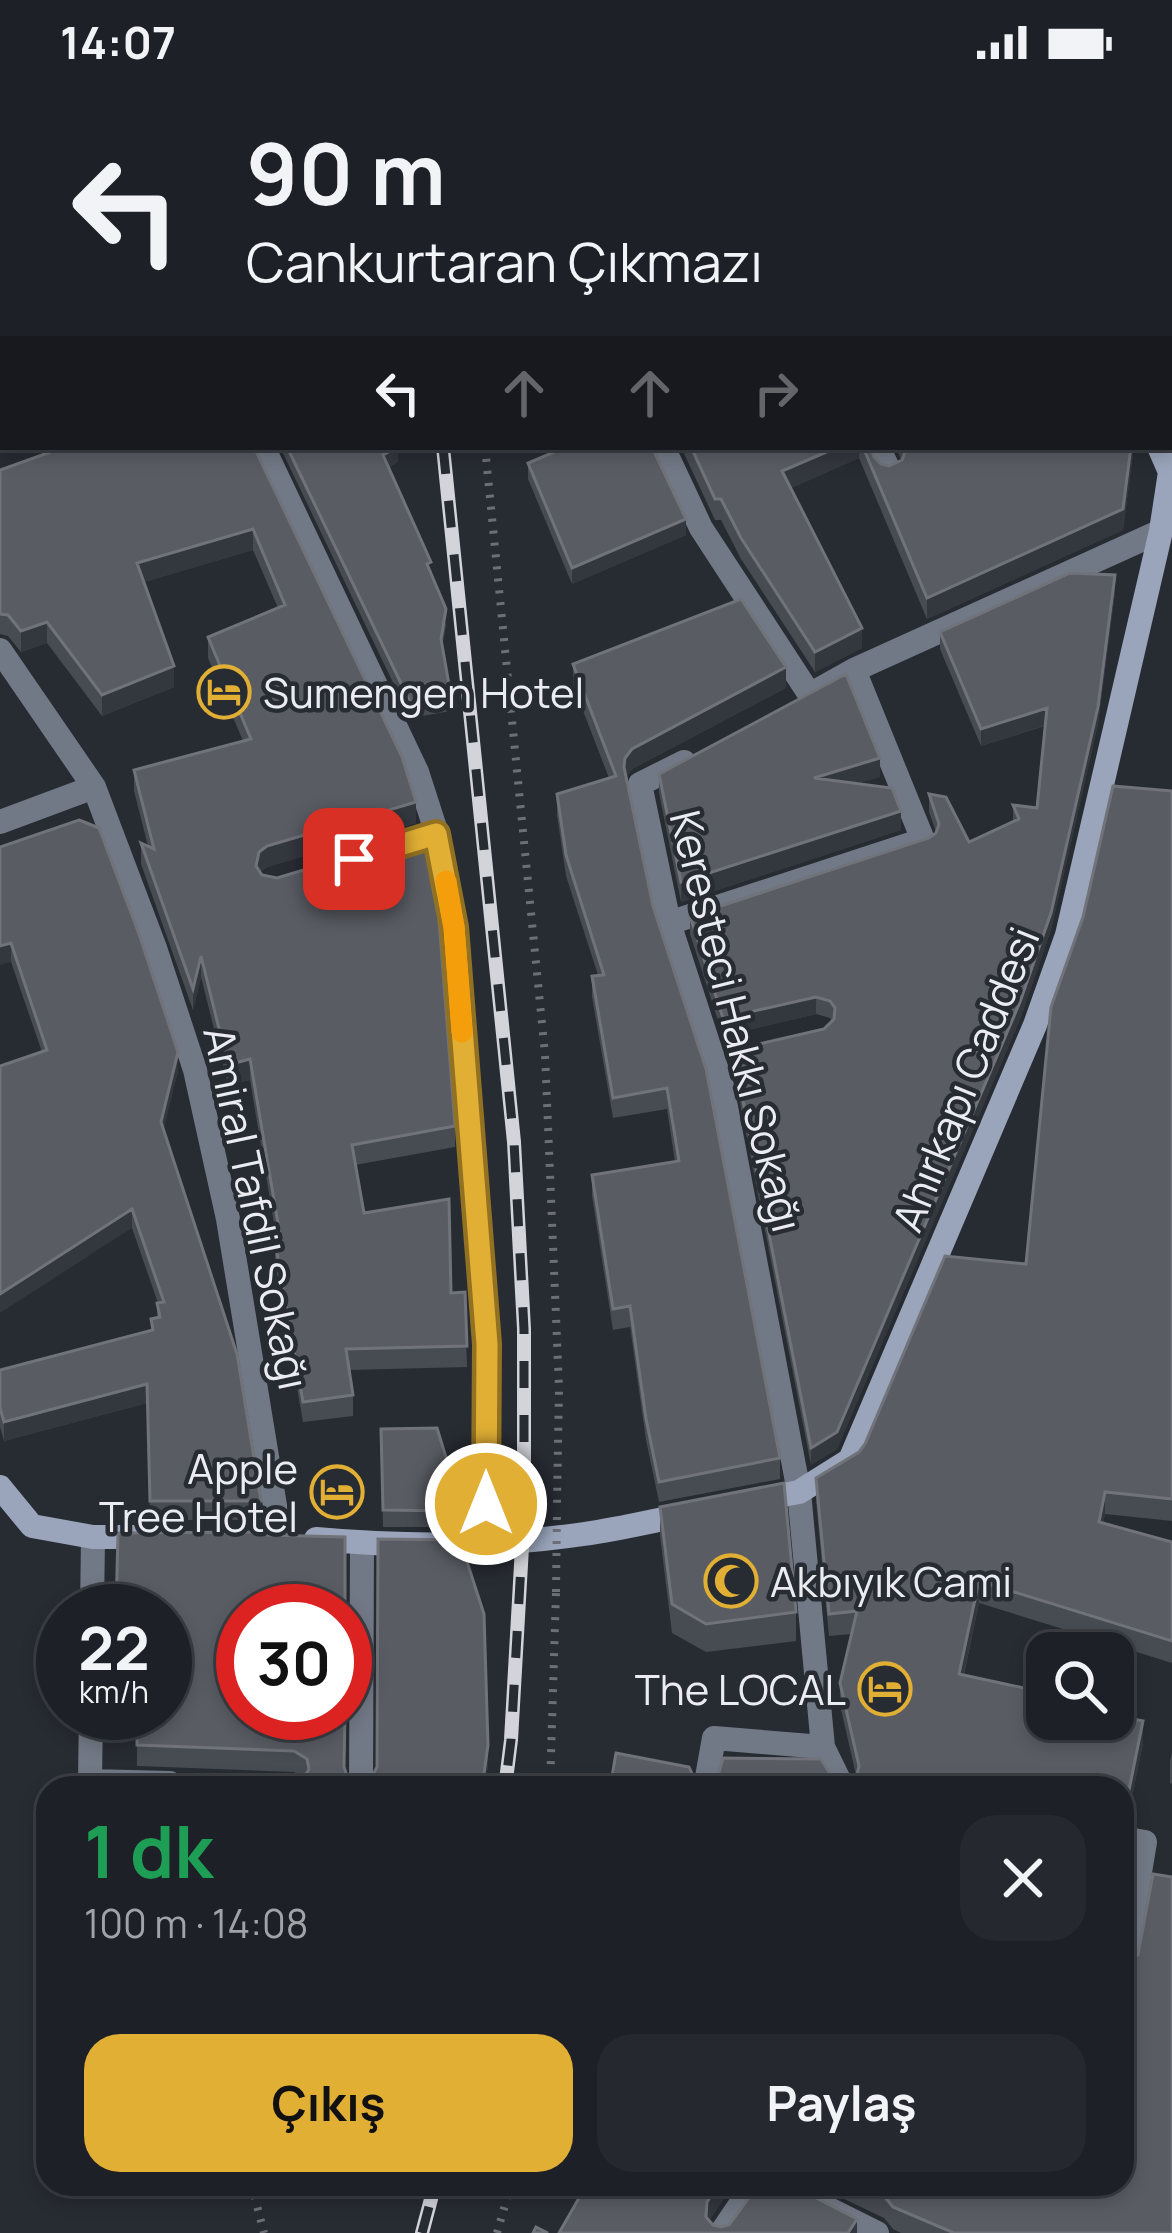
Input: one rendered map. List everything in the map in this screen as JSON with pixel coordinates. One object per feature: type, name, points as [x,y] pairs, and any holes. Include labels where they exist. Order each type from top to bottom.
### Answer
[{"type":"street","points":[[264,450],[417,772],[426,837],[454,927],[487,1344],[485,1544]]},
{"type":"street","points":[[664,450],[700,528],[799,701],[854,670],[1161,531]]},
{"type":"street","name":"Ahırkapı Caddesi","points":[[799,1492],[850,1460],[1035,1025],[1066,935],[1161,531],[1170,472],[1161,450]]},
{"type":"street","name":"Amiral Tafdil Sokağı","points":[[0,650],[94,787],[195,1070],[228,1219],[268,1536],[362,1543]]},
{"type":"street","points":[[669,923],[922,840],[854,670]]},
{"type":"street","name":"Keresteci Hakkı Sokağı","points":[[704,751],[640,784],[669,923],[723,1053],[722,1086],[799,1492],[823,1747]]},
{"type":"street","points":[[0,823],[94,787]]},
{"type":"street","points":[[0,1487],[32,1526],[93,1538],[163,1537]]},
{"type":"street","points":[[361,1776],[362,1543],[485,1544],[583,1534],[799,1492]]},
{"type":"street","points":[[92,1584],[93,1538]]},
{"type":"street","points":[[707,1776],[714,1738],[823,1747],[837,1776]]},
{"type":"street","points":[[91,1740],[91,1776]]},
{"type":"street","points":[[722,2233],[746,2196]]},
{"type":"street","points":[[803,2196],[877,2233]]},
{"type":"path","points":[[485,450],[544,1054],[559,1388],[550,1776]]},
{"type":"path","points":[[255,2196],[264,2233]]},
{"type":"path","points":[[497,2233],[508,2196]]},
{"type":"building","points":[[56,450],[255,450],[402,757],[416,802],[267,846],[259,852],[256,866],[262,875],[277,878],[424,834],[438,908],[455,1126],[352,1145],[364,1213],[449,1199],[451,1293],[465,1292],[467,1346],[346,1349],[353,1395],[303,1402],[250,1059],[228,1065],[201,956],[193,989],[141,843],[154,849],[134,770],[251,739],[208,637],[285,605],[253,529],[137,563],[174,666],[102,695],[47,622],[21,631],[8,615],[0,614],[0,470]]},
{"type":"building","points":[[288,450],[392,450],[383,455],[431,562],[427,564],[446,609],[441,639],[451,696],[410,702]]},
{"type":"building","points":[[559,450],[653,450],[686,519],[572,568],[528,463]]},
{"type":"building","points":[[692,450],[831,450],[782,471],[862,628],[815,652],[721,499],[715,499]]},
{"type":"building","points":[[864,450],[871,450],[881,464],[889,466],[902,460],[904,450],[1131,450],[1123,509],[927,598]]},
{"type":"building","points":[[1070,573],[1115,575],[1098,707],[1051,913],[1020,1002],[837,1432],[811,1448],[733,1050],[824,1029],[834,1019],[835,1008],[816,997],[723,1018],[690,916],[929,838],[939,824],[929,794],[946,797],[969,842],[1019,819],[1013,805],[1037,808],[1047,708],[981,729],[940,632]]},
{"type":"building","points":[[741,599],[786,667],[632,749],[624,767],[653,906],[706,1069],[780,1458],[659,1482],[630,1306],[613,1309],[592,1175],[679,1161],[667,1088],[613,1098],[592,976],[604,975],[566,855],[557,794],[616,776],[573,664]]},
{"type":"building","points":[[846,674],[880,758],[814,778],[892,788],[901,811],[681,882],[659,774]]},
{"type":"building","points":[[1113,786],[1172,791],[1172,1499],[1105,1492],[1099,1522],[1172,1542],[1172,1641],[979,1581],[959,1674],[1026,1688],[1026,1740],[1134,1740],[1134,1719],[1143,1721],[1132,1776],[855,1776],[859,1766],[840,1683],[857,1611],[829,1614],[816,1478],[865,1444],[945,1256],[1026,1264],[1051,1007],[1083,917]]},
{"type":"building","points":[[79,820],[99,828],[178,1052],[161,1122],[237,1354],[261,1501],[150,1501],[147,1384],[4,1422],[0,1408],[0,1370],[153,1330],[151,1319],[160,1317],[157,1303],[164,1302],[132,1209],[0,1294],[0,1066],[47,1050],[11,943],[0,946],[0,847]]},
{"type":"building","points":[[437,1428],[461,1506],[449,1506],[450,1511],[383,1510],[381,1429]]},
{"type":"building","name":"Akbıyık Cami","points":[[784,1483],[796,1612],[706,1624],[672,1604],[660,1507]]},
{"type":"building","points":[[268,1532],[345,1537],[345,1584],[216,1584],[216,1740],[344,1740],[347,1776],[305,1776],[307,1759],[294,1751],[137,1745],[137,1740],[192,1740],[192,1584],[117,1584],[118,1533]]},
{"type":"building","points":[[378,1539],[460,1540],[484,1614],[488,1745],[484,1776],[372,1776],[377,1767]]},
{"type":"building","points":[[616,1753],[689,1767],[693,1776],[612,1776]]},
{"type":"building","points":[[723,1758],[821,1759],[831,1776],[718,1776]]},
{"type":"building","points":[[1153,1874],[1172,1877],[1172,2233],[954,2233],[893,2207],[884,2196],[1134,2196],[1134,1957]]},
{"type":"building","points":[[580,2196],[711,2196],[706,2217],[721,2227],[729,2225],[750,2196],[812,2196],[857,2219],[848,2233],[559,2233]]},
{"type":"railway","points":[[443,450],[514,1142],[524,1329],[524,1512],[506,1776]]},
{"type":"railway","points":[[422,2233],[432,2196]]},
{"type":"slow traffic","points":[[446,881],[462,1032]]},
{"type":"place","name":"Sumengen Hotel","points":[[224,692]]},
{"type":"place","name":"Apple Tree Hotel","points":[[337,1492]]},
{"type":"place","name":"Akbıyık Cami","points":[[731,1581]]},
{"type":"place","name":"The LOCAL","points":[[885,1689]]},
{"type":"route","points":[[354,859],[436,834],[454,927],[487,1344],[486,1504]]}]
